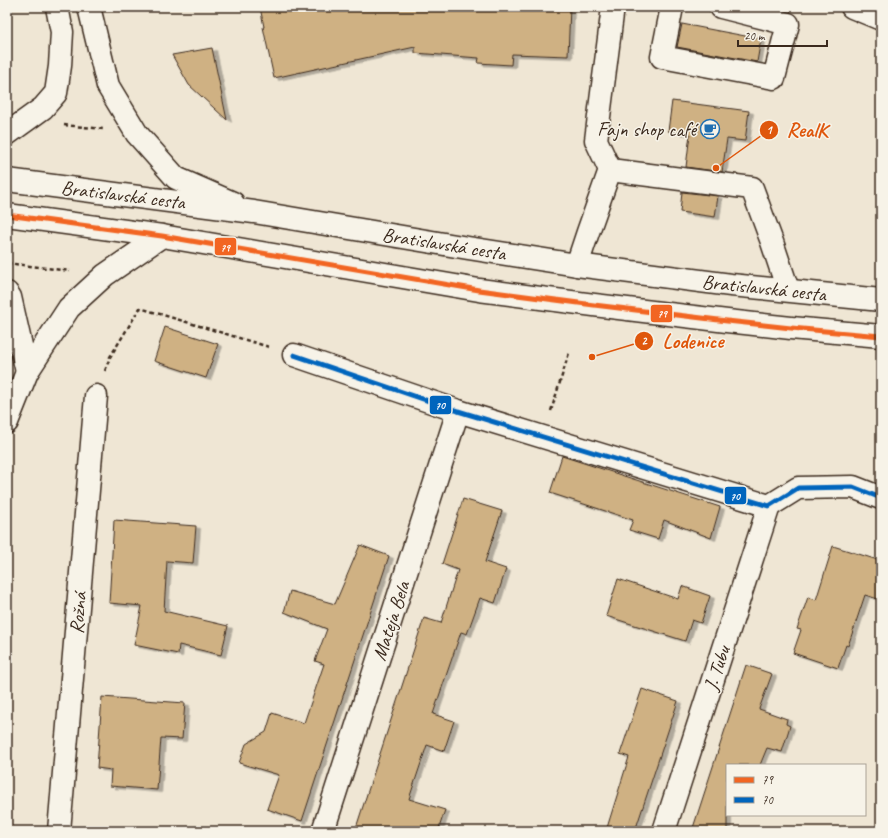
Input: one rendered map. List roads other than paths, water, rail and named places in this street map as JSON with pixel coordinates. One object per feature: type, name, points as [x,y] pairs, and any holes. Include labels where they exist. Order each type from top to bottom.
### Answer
[{"type":"main road","points":[[7,134],[43,108],[56,93],[60,66],[62,32],[56,7]]},
{"type":"main road","points":[[89,7],[108,86],[137,134],[176,178],[254,212]]},
{"type":"main road","points":[[578,265],[610,170],[596,140],[613,7]]},
{"type":"main road","points":[[672,7],[662,57],[774,78],[788,24],[721,7]]},
{"type":"main road","points":[[852,7],[881,19]]},
{"type":"main road","points":[[610,170],[752,188],[788,290]]},
{"type":"main road","name":"Bratislavská cesta","points":[[7,180],[254,212],[578,265],[731,285],[881,300]]},
{"type":"main road","name":"Bratislavská cesta","points":[[7,215],[162,236],[479,290],[755,324],[881,336]]},
{"type":"main road","points":[[7,422],[27,372],[68,308],[105,275],[162,236]]},
{"type":"main road","points":[[7,293],[10,297],[27,372]]},
{"type":"main road","points":[[294,355],[458,411],[769,506],[798,488],[853,487],[881,498]]},
{"type":"main road","name":"Rožná","points":[[59,831],[96,396]]},
{"type":"main road","name":"Mateja Bela","points":[[324,831],[458,411]]},
{"type":"main road","name":"J. Tubu","points":[[664,831],[769,506]]},
{"type":"place","name":"Fajn shop café","points":[[710,129]]},
{"type":"place","name":"RealK","points":[[716,168]]},
{"type":"place","name":"Lodenice","points":[[592,357]]}]
